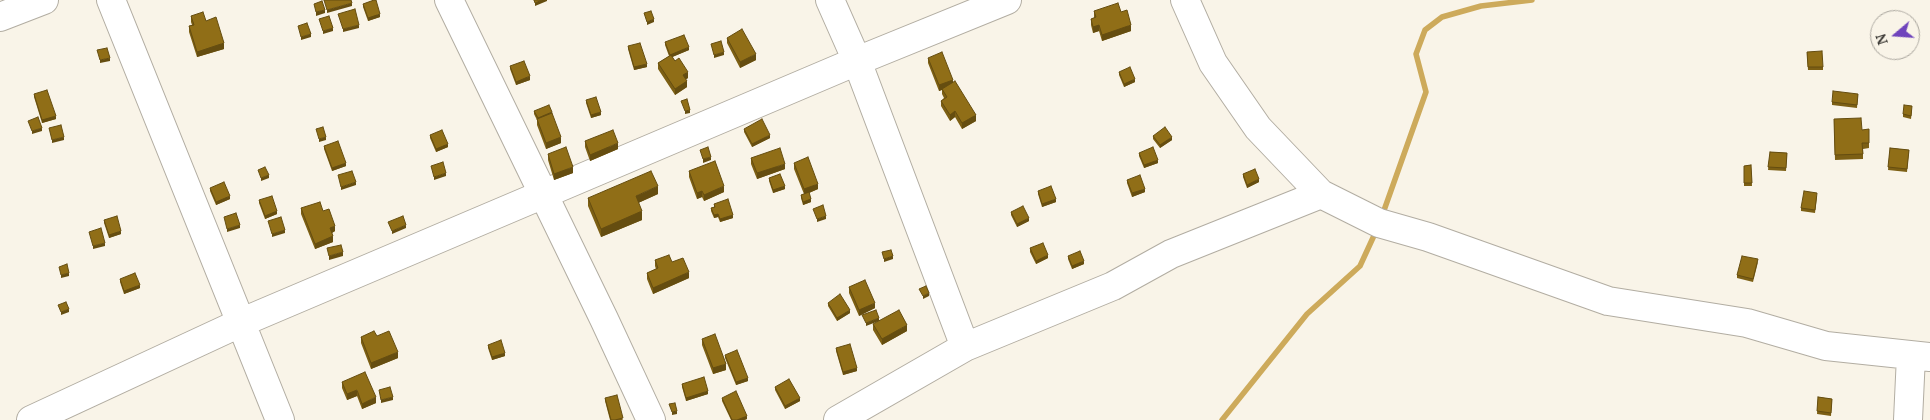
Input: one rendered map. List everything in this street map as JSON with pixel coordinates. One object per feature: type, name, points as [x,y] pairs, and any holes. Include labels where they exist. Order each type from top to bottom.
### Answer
[{"type":"street","points":[[0,17],[44,0]]},
{"type":"street","points":[[110,0],[280,420]]},
{"type":"street","points":[[449,0],[651,420]]},
{"type":"street","points":[[830,0],[857,61],[965,346]]},
{"type":"street","points":[[31,420],[240,324],[857,61],[1007,0]]},
{"type":"street","points":[[1184,0],[1213,63],[1258,128],[1321,194],[1379,223],[1428,237],[1608,301],[1746,322],[1826,346],[1920,357],[1908,420]]},
{"type":"street","points":[[838,420],[965,346],[1113,286],[1171,254],[1321,194]]},
{"type":"building","points":[[324,0],[351,0],[352,3],[327,10]]},
{"type":"building","points":[[376,0],[380,14],[368,18],[363,4]]},
{"type":"building","points":[[322,1],[325,10],[316,12],[314,4]]},
{"type":"building","points":[[1118,3],[1121,12],[1127,10],[1131,25],[1102,35],[1099,25],[1093,27],[1091,19],[1096,17],[1094,11]]},
{"type":"building","points":[[355,9],[359,25],[343,29],[338,14]]},
{"type":"building","points":[[651,11],[654,19],[647,22],[644,13]]},
{"type":"building","points":[[203,12],[206,21],[216,17],[224,43],[197,52],[189,26],[194,25],[191,16]]},
{"type":"building","points":[[329,16],[333,28],[323,31],[319,19]]},
{"type":"building","points":[[307,23],[311,34],[301,37],[298,26]]},
{"type":"building","points":[[742,29],[756,54],[740,62],[727,38]]},
{"type":"building","points":[[684,35],[689,47],[670,55],[665,42]]},
{"type":"building","points":[[721,41],[724,52],[714,55],[711,44]]},
{"type":"building","points":[[640,43],[647,64],[634,67],[628,46]]},
{"type":"building","points":[[107,48],[110,58],[100,60],[97,50]]},
{"type":"building","points":[[1822,51],[1823,67],[1808,67],[1807,52]]},
{"type":"building","points":[[942,52],[953,80],[939,85],[928,58]]},
{"type":"building","points":[[671,55],[675,61],[679,58],[688,72],[683,75],[687,81],[675,89],[658,63]]},
{"type":"building","points":[[524,61],[530,76],[516,82],[510,66]]},
{"type":"building","points":[[1130,67],[1135,79],[1124,84],[1119,72]]},
{"type":"building","points":[[955,81],[976,115],[962,123],[955,111],[950,115],[941,101],[947,97],[942,89]]},
{"type":"building","points":[[47,90],[56,116],[42,120],[34,94]]},
{"type":"building","points":[[1833,91],[1858,94],[1857,105],[1832,102]]},
{"type":"building","points":[[596,97],[601,112],[591,115],[586,100]]},
{"type":"building","points":[[687,99],[690,110],[685,111],[681,101]]},
{"type":"building","points":[[549,105],[552,112],[538,118],[534,111]]},
{"type":"building","points":[[1904,105],[1912,106],[1911,116],[1903,114]]},
{"type":"building","points":[[552,113],[561,137],[546,143],[537,119]]},
{"type":"building","points":[[38,117],[42,128],[32,131],[28,121]]},
{"type":"building","points":[[1861,118],[1862,130],[1869,129],[1869,143],[1862,143],[1863,154],[1835,155],[1834,119]]},
{"type":"building","points":[[762,119],[770,135],[752,144],[744,129]]},
{"type":"building","points":[[61,125],[64,137],[52,140],[49,128]]},
{"type":"building","points":[[323,127],[326,137],[319,139],[316,129]]},
{"type":"building","points":[[1165,127],[1172,137],[1160,145],[1153,136]]},
{"type":"building","points":[[442,130],[448,144],[436,149],[430,135]]},
{"type":"building","points":[[613,130],[618,143],[590,155],[585,141]]},
{"type":"building","points":[[338,141],[346,163],[332,168],[324,146]]},
{"type":"building","points":[[566,147],[573,167],[554,174],[548,154]]},
{"type":"building","points":[[708,147],[711,157],[703,159],[700,150]]},
{"type":"building","points":[[1153,147],[1158,160],[1144,165],[1139,153]]},
{"type":"building","points":[[780,148],[785,164],[757,173],[751,158]]},
{"type":"building","points":[[1890,148],[1909,150],[1907,169],[1888,167]]},
{"type":"building","points":[[1770,152],[1787,153],[1786,168],[1768,167]]},
{"type":"building","points":[[808,157],[818,184],[804,189],[794,163]]},
{"type":"building","points":[[715,161],[724,186],[704,195],[702,191],[697,193],[689,171]]},
{"type":"building","points":[[443,162],[446,173],[434,177],[431,166]]},
{"type":"building","points":[[1751,165],[1752,183],[1744,183],[1744,166]]},
{"type":"building","points":[[265,167],[269,175],[261,178],[258,170]]},
{"type":"building","points":[[1255,169],[1259,179],[1247,185],[1243,174]]},
{"type":"building","points":[[352,171],[356,182],[341,187],[338,175]]},
{"type":"building","points":[[651,171],[658,186],[636,196],[642,211],[601,229],[588,198]]},
{"type":"building","points":[[780,174],[785,186],[773,190],[769,178]]},
{"type":"building","points":[[1140,175],[1145,189],[1132,193],[1127,180]]},
{"type":"building","points":[[224,182],[230,196],[216,202],[210,188]]},
{"type":"building","points":[[1051,186],[1056,199],[1042,204],[1038,191]]},
{"type":"building","points":[[1804,191],[1817,193],[1815,210],[1801,208]]},
{"type":"building","points":[[809,192],[811,199],[803,202],[801,195]]},
{"type":"building","points":[[272,196],[277,211],[265,216],[259,200]]},
{"type":"building","points":[[728,199],[733,215],[720,219],[718,214],[714,215],[711,208],[715,207],[714,204]]},
{"type":"building","points":[[320,202],[323,211],[329,209],[335,226],[330,228],[333,236],[315,244],[301,208]]},
{"type":"building","points":[[823,205],[826,216],[817,219],[813,209]]},
{"type":"building","points":[[1023,206],[1029,218],[1017,224],[1011,212]]},
{"type":"building","points":[[236,213],[240,225],[227,229],[224,217]]},
{"type":"building","points":[[117,216],[121,231],[109,235],[104,220]]},
{"type":"building","points":[[403,216],[406,225],[392,231],[388,222]]},
{"type":"building","points":[[281,217],[285,230],[272,234],[268,221]]},
{"type":"building","points":[[101,228],[105,243],[93,246],[89,232]]},
{"type":"building","points":[[1043,243],[1048,255],[1036,261],[1030,248]]},
{"type":"building","points":[[341,245],[343,252],[329,256],[327,248]]},
{"type":"building","points":[[891,250],[893,256],[884,259],[882,252]]},
{"type":"building","points":[[1080,251],[1084,261],[1072,266],[1068,256]]},
{"type":"building","points":[[669,255],[672,262],[683,258],[689,272],[653,288],[647,273],[658,268],[655,260]]},
{"type":"building","points":[[1742,256],[1758,259],[1753,279],[1737,275]]},
{"type":"building","points":[[67,264],[69,273],[61,275],[59,267]]},
{"type":"building","points":[[135,273],[140,285],[124,291],[120,279]]},
{"type":"building","points":[[865,280],[875,303],[859,310],[849,287]]},
{"type":"building","points":[[926,286],[929,293],[923,296],[919,289]]},
{"type":"building","points":[[840,294],[850,310],[837,318],[828,303]]},
{"type":"building","points":[[66,302],[69,309],[61,312],[58,305]]},
{"type":"building","points":[[876,310],[879,318],[866,323],[862,315]]},
{"type":"building","points":[[899,310],[907,325],[882,339],[873,324]]},
{"type":"building","points":[[374,331],[377,336],[389,331],[398,352],[371,363],[361,337]]},
{"type":"building","points":[[715,334],[726,364],[713,368],[702,339]]},
{"type":"building","points":[[501,340],[505,353],[492,357],[488,345]]},
{"type":"building","points":[[850,344],[857,368],[843,372],[836,348]]},
{"type":"building","points":[[737,350],[748,378],[736,382],[725,355]]},
{"type":"building","points":[[365,372],[376,397],[362,404],[357,390],[347,394],[342,382]]},
{"type":"building","points":[[704,377],[708,391],[686,398],[682,384]]},
{"type":"building","points":[[789,379],[800,398],[785,406],[775,387]]},
{"type":"building","points":[[390,387],[393,397],[381,400],[379,390]]},
{"type":"building","points":[[736,391],[747,416],[732,420],[722,398]]},
{"type":"building","points":[[617,395],[623,418],[611,420],[605,398]]},
{"type":"building","points":[[1818,397],[1832,399],[1831,413],[1817,411]]},
{"type":"building","points":[[675,403],[677,411],[672,412],[669,404]]},
{"type":"waterway","points":[[1382,216],[1426,92],[1416,54],[1425,30],[1442,17],[1481,6],[1532,0]]},
{"type":"waterway","points":[[1222,420],[1307,314],[1360,266],[1377,229]]}]
